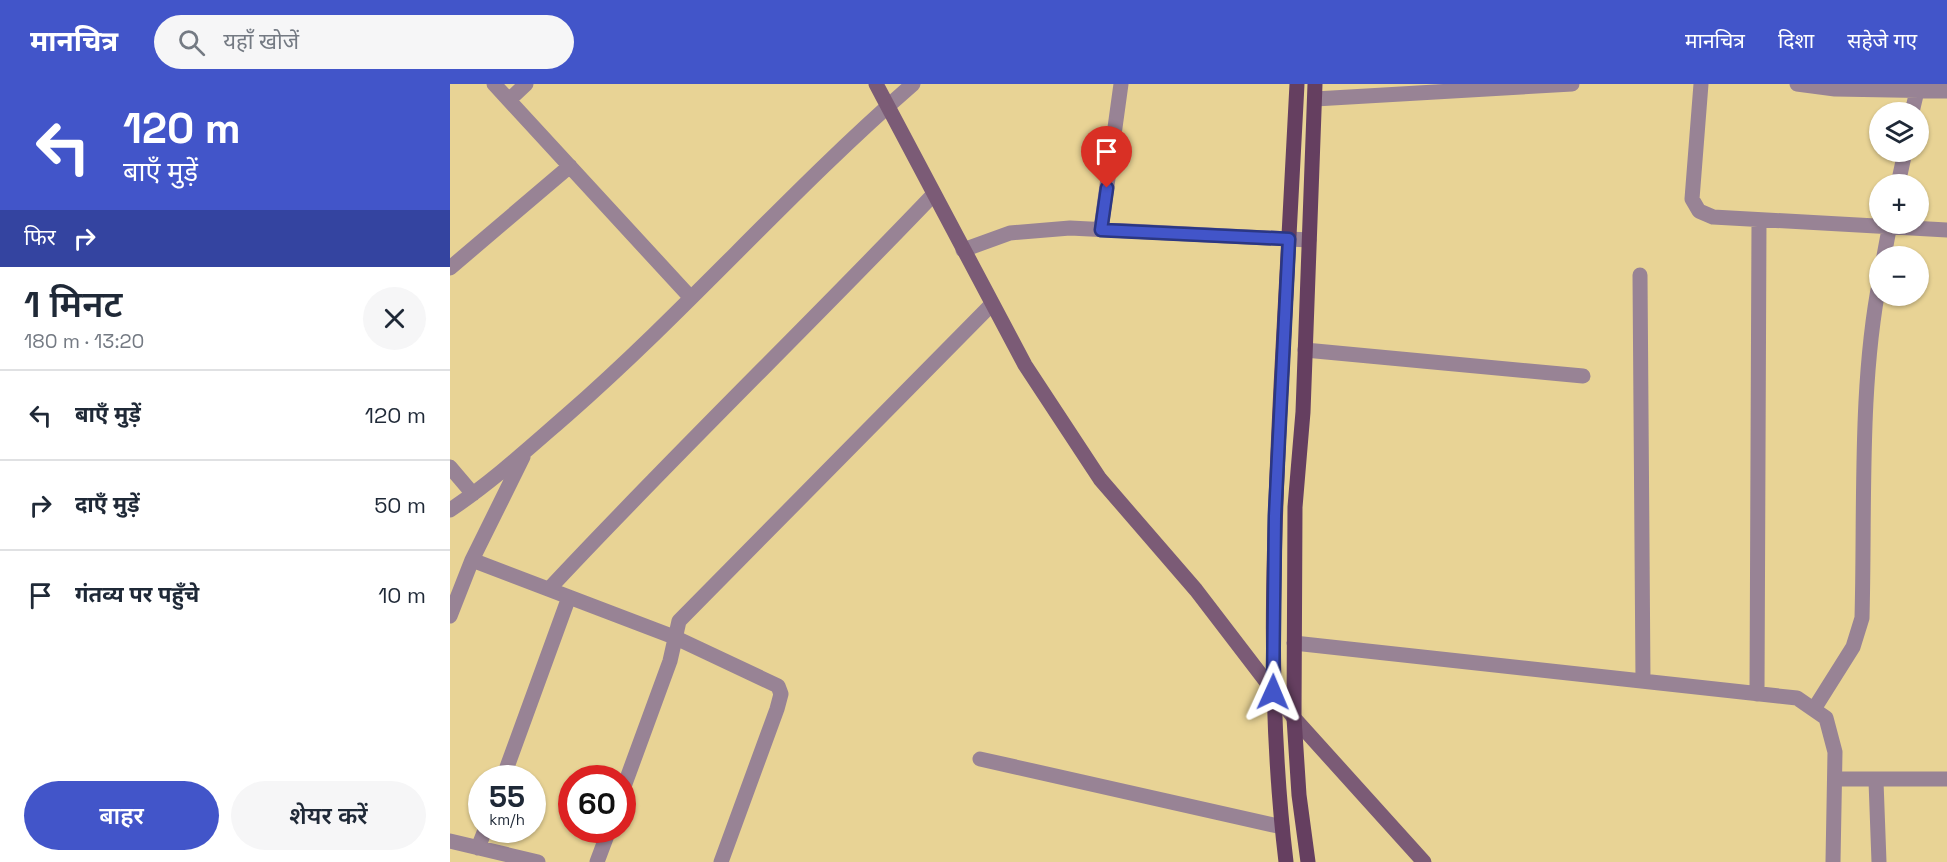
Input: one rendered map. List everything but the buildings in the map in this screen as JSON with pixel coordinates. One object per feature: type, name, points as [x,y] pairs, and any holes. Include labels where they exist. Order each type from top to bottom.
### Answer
[{"type":"main road","points":[[1286,862],[1273,692],[1275,516],[1297,84]]},
{"type":"main road","points":[[1308,862],[1299,795],[1294,718],[1294,507],[1305,350],[1315,91]]},
{"type":"street","points":[[494,84],[690,298]]},
{"type":"street","points":[[509,100],[526,84]]},
{"type":"street","points":[[876,84],[886,107],[1025,365],[1100,479],[1196,590],[1294,718],[1424,862]]},
{"type":"street","points":[[450,510],[525,452],[634,357],[800,187],[913,84]]},
{"type":"street","points":[[1101,230],[1121,84]]},
{"type":"street","points":[[1315,91],[1572,84]]},
{"type":"street","points":[[1701,84],[1692,199],[1699,210],[1713,217],[1869,225]]},
{"type":"street","points":[[1797,84],[1835,89],[1947,91]]},
{"type":"street","points":[[1914,102],[1917,91]]},
{"type":"street","points":[[450,268],[570,166]]},
{"type":"street","points":[[549,589],[642,489],[741,394],[933,195]]},
{"type":"street","points":[[1757,694],[1759,220]]},
{"type":"street","points":[[963,250],[1010,233],[1058,228],[1309,240]]},
{"type":"street","points":[[1929,229],[1947,230]]},
{"type":"street","points":[[1640,274],[1643,681]]},
{"type":"street","points":[[632,765],[670,661],[679,621],[689,608],[992,304]]},
{"type":"street","points":[[1814,709],[1853,647],[1862,618],[1868,386],[1875,306]]},
{"type":"street","points":[[1305,350],[1583,376]]},
{"type":"street","points":[[450,616],[472,560],[525,452]]},
{"type":"street","points":[[450,467],[473,494]]},
{"type":"street","points":[[472,560],[674,637],[778,686],[781,694],[721,862]]},
{"type":"street","points":[[508,765],[569,597]]},
{"type":"street","points":[[1294,643],[1797,698],[1826,718],[1835,752],[1833,862]]},
{"type":"street","points":[[980,759],[1282,827]]},
{"type":"street","points":[[1835,779],[1876,781],[1947,779]]},
{"type":"street","points":[[1876,781],[1879,862]]},
{"type":"street","points":[[450,841],[538,862]]},
{"type":"street","points":[[478,848],[480,843]]},
{"type":"street","points":[[597,862],[604,843]]},
{"type":"route","points":[[1107,188],[1101,230],[1289,239],[1275,516],[1273,692]]}]
